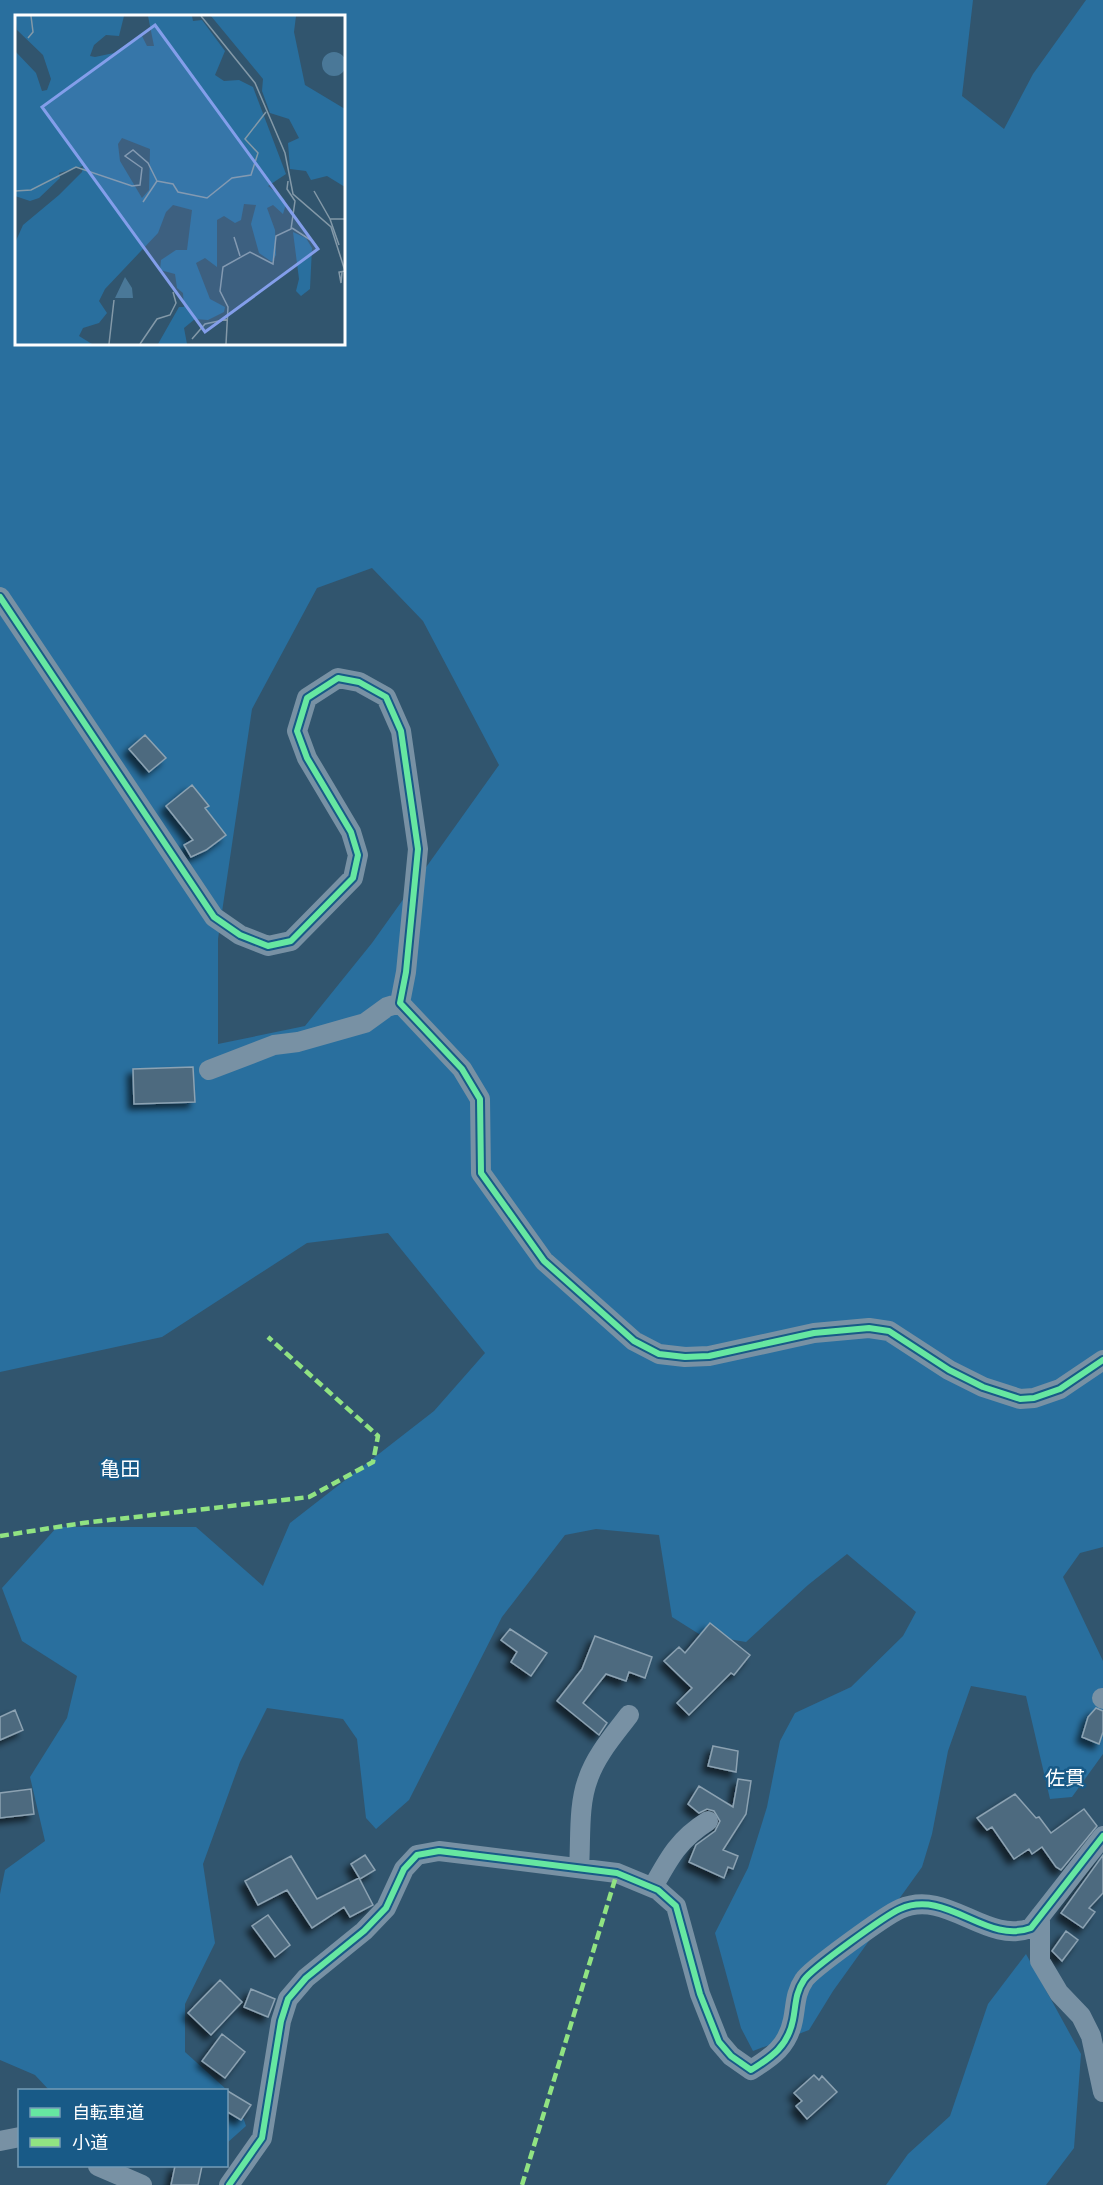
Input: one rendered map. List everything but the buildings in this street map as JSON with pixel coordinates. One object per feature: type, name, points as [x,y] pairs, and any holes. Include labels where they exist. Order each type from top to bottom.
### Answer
[{"type":"street","points":[[0,597],[214,917],[240,935],[268,946],[291,941],[353,878],[358,855],[351,832],[307,758],[297,731],[308,698],[338,678],[359,682],[386,697],[401,731],[418,849],[406,972],[400,1003]]},
{"type":"street","points":[[209,1070],[274,1045],[298,1042],[365,1023],[387,1007],[400,1003]]},
{"type":"street","points":[[400,1003],[462,1069],[480,1099],[481,1173],[544,1261],[634,1341],[659,1354],[685,1357],[709,1356],[814,1334],[869,1328],[889,1330],[949,1370],[983,1388],[1020,1399],[1034,1398],[1060,1389],[1103,1360]]},
{"type":"street","points":[[579,1868],[584,1794],[588,1779],[599,1755],[629,1715]]},
{"type":"street","points":[[653,1887],[681,1841],[708,1821]]},
{"type":"street","points":[[229,2185],[262,2138],[281,2021],[288,2000],[306,1978],[364,1931],[386,1908],[404,1869],[417,1856],[439,1851],[579,1868],[617,1873],[653,1887],[676,1906],[700,1994],[719,2042],[730,2056],[751,2070],[771,2058],[785,2044],[793,2021],[796,1997],[805,1978],[900,1909],[933,1906],[951,1908],[991,1928],[1016,1934],[1031,1928],[1103,1836]]},
{"type":"street","points":[[1040,1916],[1040,1961],[1059,1993],[1081,2016],[1091,2036],[1103,2092]]},
{"type":"street","points":[[0,2141],[18,2138]]},
{"type":"street","points":[[100,2167],[142,2185]]},
{"type":"shaded area","points":[[0,0],[973,0],[962,96],[1004,129],[1033,74],[1086,0],[1103,0],[1103,1547],[1080,1553],[1063,1577],[1103,1661],[1103,1754],[1072,1797],[1050,1799],[1026,1696],[971,1686],[948,1751],[932,1834],[922,1867],[833,1991],[809,2030],[753,2051],[741,2028],[715,1933],[748,1868],[767,1807],[780,1741],[795,1713],[851,1687],[903,1636],[916,1612],[847,1554],[808,1585],[746,1642],[699,1634],[672,1617],[659,1535],[596,1529],[565,1535],[502,1617],[409,1800],[376,1829],[366,1818],[357,1739],[343,1719],[267,1708],[240,1762],[203,1864],[215,1943],[185,2004],[185,2052],[226,2089],[48,2089],[35,2075],[0,2060],[0,1894],[5,1870],[45,1841],[30,1777],[67,1718],[77,1676],[22,1641],[2,1588],[57,1527],[196,1527],[263,1586],[290,1523],[434,1411],[485,1353],[388,1233],[307,1243],[162,1337],[0,1372]],"holes":[[[372,568],[423,621],[499,765],[372,943],[305,1026],[218,1044],[218,939],[252,709],[317,588]]]},
{"type":"shaded area","points":[[1026,1954],[1081,2054],[1074,2148],[1046,2185],[886,2185],[908,2154],[950,2116],[988,2004]]},
{"type":"shaded area","points":[[228,2091],[237,2099],[246,2126],[228,2142]]},
{"type":"marked path","points":[[0,1536],[83,1523],[309,1497],[373,1462],[378,1436],[268,1337]]},
{"type":"marked path","points":[[522,2185],[617,1873]]},
{"type":"cycle path","points":[[0,597],[214,917],[240,935],[268,946],[291,941],[353,878],[358,855],[351,832],[307,758],[297,731],[307,698],[338,678],[359,682],[386,697],[401,731],[418,849],[406,972],[400,1003],[462,1069],[480,1099],[481,1173],[544,1261],[634,1341],[659,1354],[685,1357],[709,1356],[814,1333],[869,1328],[889,1331],[949,1370],[983,1387],[1020,1399],[1034,1398],[1060,1389],[1103,1360]]},
{"type":"cycle path","points":[[229,2185],[262,2138],[281,2021],[288,1999],[306,1978],[364,1931],[386,1908],[404,1869],[417,1855],[439,1851],[617,1873],[658,1890],[676,1906],[700,1994],[719,2042],[731,2056],[751,2070],[783,2044],[791,2029],[797,1994],[804,1980],[834,1954],[880,1921],[900,1909],[917,1904],[950,1910],[998,1929],[1014,1931],[1031,1928],[1103,1836]]},
{"type":"district","name":"亀田","points":[[120,1469]]},
{"type":"district","name":"佐貫","points":[[1065,1778]]}]
